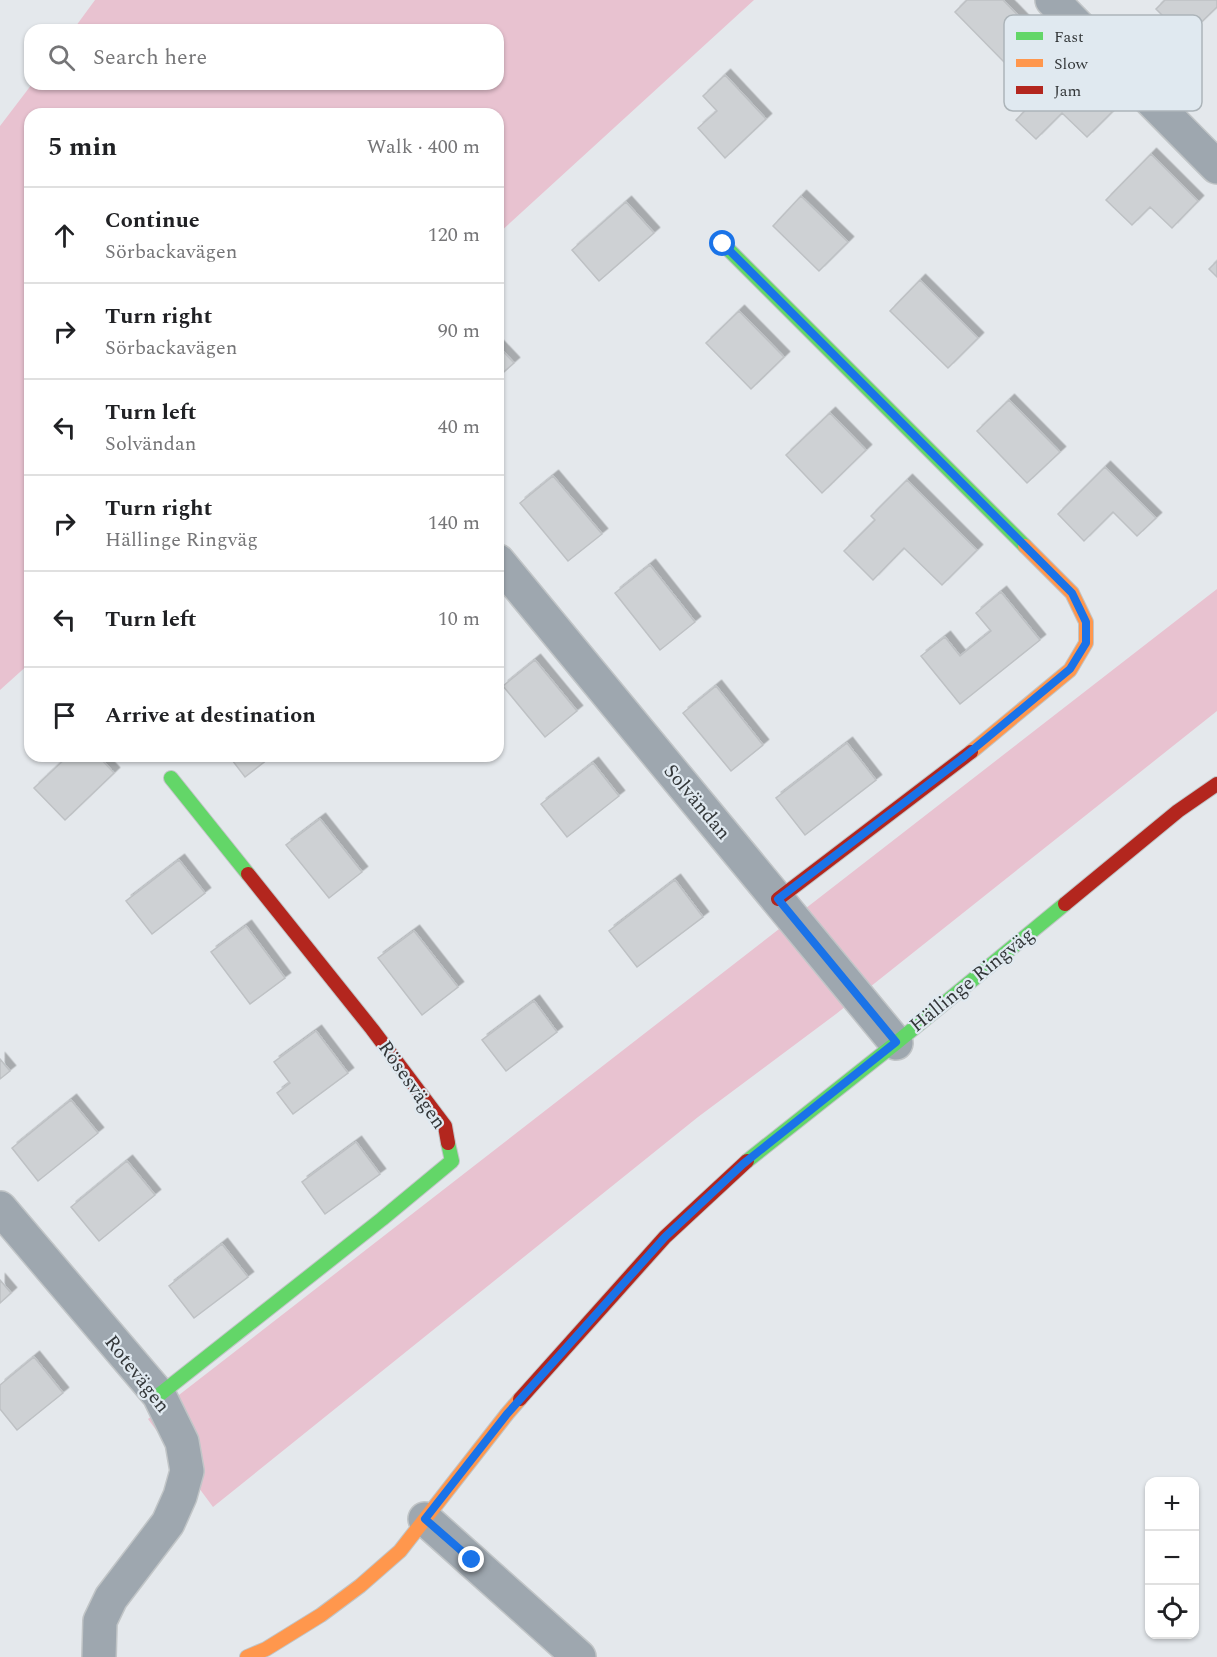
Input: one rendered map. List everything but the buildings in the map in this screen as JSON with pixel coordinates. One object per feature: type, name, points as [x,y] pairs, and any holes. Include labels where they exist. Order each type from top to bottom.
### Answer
[{"type":"street","points":[[1052,0],[1067,15]]},
{"type":"street","points":[[1162,111],[1217,167]]},
{"type":"street","points":[[723,244],[1072,593],[1086,622],[1086,643],[1070,669],[964,757],[778,899]]},
{"type":"street","name":"Solvändan","points":[[504,568],[896,1042]]},
{"type":"street","name":"Rösesvägen","points":[[159,1395],[452,1161],[445,1126],[372,1029],[171,778]]},
{"type":"street","name":"Hällinge Ringväg","points":[[247,1657],[321,1615],[360,1586],[400,1551],[507,1414],[665,1237],[743,1164],[1178,811],[1217,784]]},
{"type":"street","name":"Rotevägen","points":[[0,1208],[159,1395],[182,1442],[186,1471],[180,1496],[168,1523],[111,1598],[100,1621],[99,1657]]},
{"type":"street","points":[[425,1519],[579,1657]]},
{"type":"shaded area","points":[[95,0],[754,0],[504,229],[504,108],[24,108],[24,668],[0,690],[0,126],[27,90],[504,90],[504,24],[77,24]]},
{"type":"shaded area","points":[[1217,589],[1217,711],[836,1014],[698,1117],[213,1507],[148,1419]]},
{"type":"traffic: fast","points":[[723,244],[1025,546]]},
{"type":"traffic: fast","points":[[171,778],[248,874]]},
{"type":"traffic: fast","points":[[747,1161],[896,1043],[1065,904]]},
{"type":"traffic: fast","points":[[159,1395],[452,1161],[448,1143]]},
{"type":"traffic: slow","points":[[971,752],[1070,670],[1086,643],[1086,622],[1072,593],[1025,546]]},
{"type":"traffic: slow","points":[[247,1657],[266,1649],[321,1615],[360,1586],[400,1551],[520,1399]]},
{"type":"traffic: jam","points":[[778,899],[971,752]]},
{"type":"traffic: jam","points":[[1065,904],[1178,811],[1217,784]]},
{"type":"traffic: jam","points":[[248,874],[372,1029],[445,1126],[448,1143]]},
{"type":"traffic: jam","points":[[520,1399],[665,1237],[747,1161]]},
{"type":"route","points":[[472,1560],[425,1519],[507,1414],[665,1237],[743,1164],[896,1042],[778,899],[964,757],[1070,669],[1086,643],[1086,622],[1072,593],[723,244]]}]
